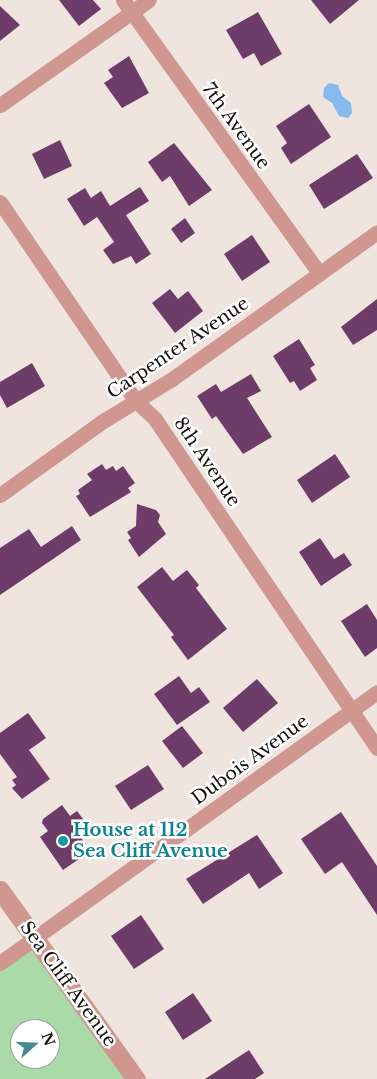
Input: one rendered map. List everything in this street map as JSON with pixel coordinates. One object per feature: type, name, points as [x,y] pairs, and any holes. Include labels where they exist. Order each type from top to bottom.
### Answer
[{"type":"street","points":[[0,105],[128,6],[149,0]]},
{"type":"street","name":"7th Avenue","points":[[128,6],[318,273]]},
{"type":"street","name":"8th Avenue","points":[[0,202],[136,401],[155,418],[377,748]]},
{"type":"street","name":"Carpenter Avenue","points":[[0,495],[136,401],[172,379],[377,232]]},
{"type":"street","name":"Dubois Avenue","points":[[0,963],[377,692]]},
{"type":"street","name":"Sea Cliff Avenue","points":[[0,890],[136,1079]]},
{"type":"green space","points":[[35,938],[136,1079],[0,1079],[0,963]]},
{"type":"water","points":[[329,83],[338,85],[342,96],[351,103],[352,113],[348,118],[339,116],[332,103],[323,97],[324,88]]},
{"type":"building","points":[[59,0],[93,0],[101,9],[79,26]]},
{"type":"building","points":[[311,0],[359,0],[330,24]]},
{"type":"building","points":[[0,6],[20,25],[0,41]]},
{"type":"building","points":[[258,12],[282,54],[261,66],[254,53],[243,59],[226,30]]},
{"type":"building","points":[[129,56],[149,93],[122,108],[104,83],[113,77],[108,70]]},
{"type":"building","points":[[309,104],[331,137],[291,164],[281,148],[287,143],[276,126]]},
{"type":"building","points":[[60,140],[72,166],[44,179],[32,154]]},
{"type":"building","points":[[174,143],[212,190],[189,206],[170,176],[162,182],[148,162]]},
{"type":"building","points":[[357,154],[373,178],[324,209],[309,185]]},
{"type":"building","points":[[140,187],[149,201],[126,215],[151,254],[136,264],[131,256],[113,264],[103,250],[114,242],[97,217],[84,226],[67,199],[85,188],[91,198],[101,191],[110,206]]},
{"type":"building","points":[[185,218],[195,233],[181,243],[171,229]]},
{"type":"building","points":[[252,235],[270,262],[242,281],[224,254]]},
{"type":"building","points":[[170,289],[178,299],[188,291],[203,311],[175,333],[152,303]]},
{"type":"building","points":[[377,299],[377,330],[353,345],[341,327]]},
{"type":"building","points":[[299,339],[315,365],[310,368],[317,380],[300,391],[294,381],[290,383],[273,356]]},
{"type":"building","points":[[32,363],[45,386],[7,408],[0,395],[0,382]]},
{"type":"building","points":[[251,374],[261,391],[247,398],[272,437],[243,454],[216,416],[212,419],[197,396],[216,384],[221,392]]},
{"type":"building","points":[[335,454],[350,477],[312,503],[297,480]]},
{"type":"building","points":[[102,464],[106,470],[113,466],[116,471],[123,466],[135,483],[128,488],[131,492],[90,517],[76,496],[80,494],[78,490],[92,480],[87,474]]},
{"type":"building","points":[[137,504],[156,510],[160,515],[158,522],[166,534],[139,557],[128,540],[131,538],[127,532],[136,526]]},
{"type":"building","points":[[72,526],[81,540],[0,595],[0,548],[29,529],[41,547]]},
{"type":"building","points":[[320,538],[334,559],[344,553],[352,565],[321,586],[299,552]]},
{"type":"building","points":[[162,567],[173,581],[187,570],[199,585],[196,588],[227,629],[188,660],[171,637],[174,635],[137,587]]},
{"type":"building","points":[[367,604],[377,620],[377,648],[365,657],[341,621]]},
{"type":"building","points":[[179,676],[191,693],[199,687],[210,702],[177,725],[154,694]]},
{"type":"building","points":[[257,679],[278,703],[243,732],[223,708]]},
{"type":"building","points":[[28,713],[46,738],[29,750],[50,779],[22,799],[12,788],[16,785],[12,780],[17,777],[0,754],[0,733]]},
{"type":"building","points":[[182,726],[203,753],[183,768],[162,741]]},
{"type":"building","points":[[148,765],[164,789],[131,810],[115,786]]},
{"type":"building","name":"House at 112 Sea Cliff Avenue","points":[[62,805],[70,816],[77,811],[86,823],[76,831],[86,844],[77,850],[82,857],[63,870],[40,837],[48,831],[42,823],[43,819]]},
{"type":"building","points":[[341,812],[377,866],[377,915],[342,862],[325,874],[301,839]]},
{"type":"building","points":[[257,835],[283,873],[259,889],[249,873],[203,904],[186,879]]},
{"type":"building","points":[[141,915],[164,949],[134,969],[111,936]]},
{"type":"building","points":[[193,993],[212,1021],[183,1040],[165,1012]]},
{"type":"building","points":[[249,1050],[264,1073],[255,1079],[205,1079]]},
{"type":"place","name":"House at 112 Sea Cliff Avenue","points":[[63,841]]}]
